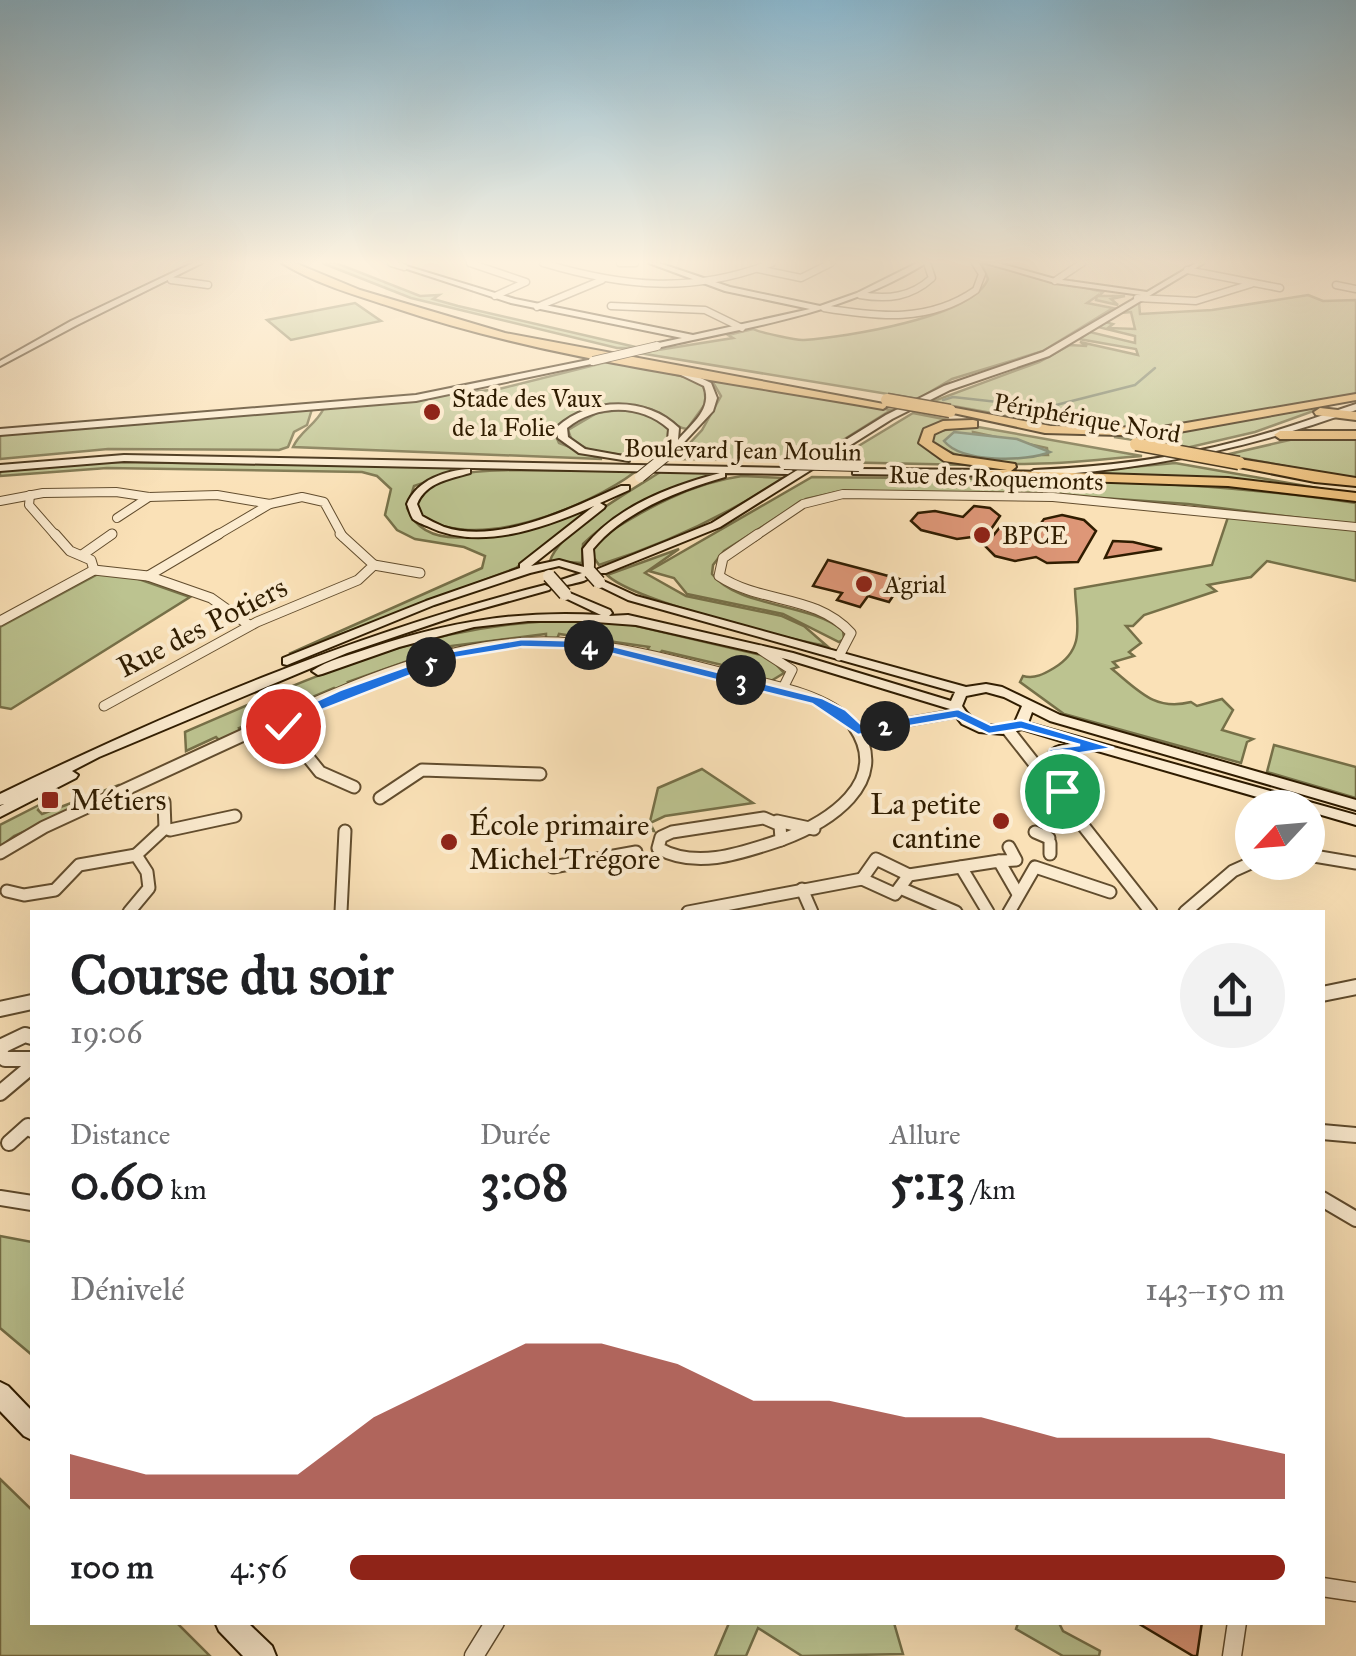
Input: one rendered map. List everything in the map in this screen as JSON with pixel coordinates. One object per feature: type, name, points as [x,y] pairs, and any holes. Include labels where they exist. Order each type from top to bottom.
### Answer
[{"type":"highway","name":"Périphérique Nord","points":[[530,340],[885,402]]},
{"type":"highway","name":"Périphérique Nord","points":[[567,340],[1010,428],[1133,446]]},
{"type":"highway","points":[[1045,428],[1158,432],[1356,398]]},
{"type":"highway","points":[[1320,412],[1356,416]]},
{"type":"highway","name":"Périphérique Nord","points":[[948,414],[1045,428],[1356,490]]},
{"type":"highway","points":[[1010,428],[943,425],[928,432],[924,440],[941,456],[1010,466]]},
{"type":"highway","points":[[1280,436],[1356,435]]},
{"type":"highway","name":"Périphérique Nord","points":[[1234,465],[1304,476],[1356,490]]},
{"type":"highway","points":[[995,474],[1356,490]]},
{"type":"street","points":[[0,364],[42,340]]},
{"type":"street","points":[[0,432],[413,398],[684,340]]},
{"type":"street","points":[[0,800],[374,638],[552,582],[595,576],[702,532],[756,503],[888,418],[947,388],[1038,358],[1068,340]]},
{"type":"street","points":[[138,739],[159,720],[286,662],[506,577],[550,546],[668,456],[710,410],[712,391],[695,376],[654,364]]},
{"type":"street","points":[[1320,412],[1356,398]]},
{"type":"street","name":"Boulevard Jean Moulin","points":[[0,465],[124,458],[751,470],[786,467],[995,474],[1146,464],[1280,436],[1356,407]]},
{"type":"street","points":[[668,456],[674,428],[646,410],[589,411],[562,427],[562,438],[582,451],[786,467]]},
{"type":"street","name":"Boulevard Jean Moulin","points":[[858,469],[1066,464],[1204,448],[1320,412]]},
{"type":"street","points":[[0,465],[150,453],[668,456]]},
{"type":"street","points":[[530,466],[480,469],[441,477],[416,494],[413,509],[418,518],[436,528],[483,533],[549,520],[625,488]]},
{"type":"street","points":[[0,812],[138,739],[380,648],[450,628],[582,606],[596,595],[590,543],[627,517],[695,484],[751,470]]},
{"type":"street","points":[[0,501],[30,494],[116,492],[149,497],[217,495],[270,504]]},
{"type":"street","points":[[30,494],[30,505],[54,534],[70,551],[82,555],[94,570]]},
{"type":"street","name":"Rue des Roquemonts","points":[[839,656],[850,632],[836,616],[735,586],[720,576],[719,570],[724,558],[803,504],[822,497],[900,494],[1053,498],[1182,507],[1356,528]]},
{"type":"street","points":[[117,518],[149,497]]},
{"type":"street","points":[[148,576],[270,504],[302,497],[324,502],[339,533],[374,565],[420,573]]},
{"type":"street","points":[[82,555],[112,534]]},
{"type":"street","points":[[550,546],[552,582],[582,606],[761,649],[956,710],[979,727],[1015,727],[1107,748],[1356,820]]},
{"type":"street","name":"Rue des Potiers","points":[[104,706],[167,675],[174,664],[249,625],[358,580],[374,565]]},
{"type":"street","points":[[0,621],[94,570],[148,576],[211,598],[249,625]]},
{"type":"street","points":[[506,577],[552,582],[595,576],[632,598],[965,691],[1002,690],[1027,708],[1356,805]]},
{"type":"street","points":[[512,618],[636,620]]},
{"type":"street","points":[[0,853],[45,824],[94,807],[279,721],[452,655],[522,643],[593,645],[782,690],[835,709],[858,730],[866,758],[860,784],[846,806],[814,829],[780,842],[686,862],[670,858],[658,848],[661,837],[672,832],[764,818],[814,829]]},
{"type":"street","points":[[761,649],[792,670],[782,690]]},
{"type":"street","points":[[956,710],[965,691]]},
{"type":"street","points":[[1015,727],[1027,708]]},
{"type":"street","points":[[858,730],[956,710]]},
{"type":"street","points":[[279,721],[320,772],[354,787]]},
{"type":"street","points":[[1015,727],[1063,800],[1149,910]]},
{"type":"street","points":[[1063,800],[1051,763],[1053,755],[1064,748],[1107,748]]},
{"type":"street","points":[[380,798],[422,770],[540,774]]},
{"type":"street","points":[[1010,910],[1018,894],[1042,869],[1048,840],[1038,788]]},
{"type":"street","points":[[164,802],[165,828]]},
{"type":"street","points":[[7,892],[24,895],[55,890],[78,866],[136,854],[165,828],[235,816]]},
{"type":"street","points":[[777,821],[780,842]]},
{"type":"street","points":[[341,910],[345,831]]},
{"type":"street","points":[[1009,847],[1016,860]]},
{"type":"street","points":[[552,866],[636,852]]},
{"type":"street","points":[[130,910],[149,888],[147,872],[136,854]]},
{"type":"street","points":[[1325,858],[1356,863]]},
{"type":"street","points":[[862,880],[876,859],[909,874],[1016,860],[1110,892]]},
{"type":"street","points":[[999,861],[1018,894]]},
{"type":"street","points":[[961,867],[987,910]]},
{"type":"street","points":[[1187,910],[1235,870]]},
{"type":"street","points":[[698,910],[862,880],[895,894],[909,874]]},
{"type":"street","points":[[900,888],[951,910]]},
{"type":"street","points":[[802,889],[811,910]]},
{"type":"street","points":[[1325,993],[1356,987]]},
{"type":"street","points":[[0,1008],[30,1002]]},
{"type":"street","points":[[30,1037],[0,1050],[5,1059],[30,1062]]},
{"type":"street","points":[[0,1093],[30,1064]]},
{"type":"street","points":[[9,1143],[30,1128]]},
{"type":"street","points":[[1325,1132],[1356,1135]]},
{"type":"street","points":[[5,1200],[30,1204]]},
{"type":"street","points":[[1325,1200],[1356,1219]]},
{"type":"street","points":[[0,1394],[30,1426]]},
{"type":"street","points":[[1325,1588],[1342,1594],[1356,1592]]},
{"type":"street","points":[[231,1625],[259,1653]]},
{"type":"street","points":[[474,1656],[493,1625]]},
{"type":"street","points":[[1232,1656],[1237,1625]]},
{"type":"green space","points":[[585,340],[640,348],[617,348]]},
{"type":"green space","points":[[719,340],[1060,340],[1043,351],[952,379],[918,399],[639,353]]},
{"type":"green space","points":[[1086,340],[1356,340],[1356,394],[1177,428],[1081,429],[931,402],[1039,362],[1070,345],[1087,346],[1080,342],[1138,355],[1136,349]]},
{"type":"green space","name":"Stade des Vaux de la Folie","points":[[615,360],[693,379],[703,386],[708,400],[687,429],[647,408],[618,405],[589,409],[554,432],[559,443],[602,459],[293,447],[324,408],[499,389]]},
{"type":"green space","points":[[711,379],[891,410],[811,460],[675,459],[702,430],[721,396]]},
{"type":"green space","points":[[1330,405],[1255,432],[1186,448],[1114,437],[1179,431]]},
{"type":"green space","points":[[268,409],[312,409],[307,425],[294,432],[288,447],[279,450],[108,449],[0,459],[0,434]]},
{"type":"green space","points":[[642,412],[669,425],[673,438],[654,459],[592,451],[572,441],[568,430],[597,413]]},
{"type":"green space","points":[[913,413],[959,422],[927,429],[921,443],[933,454],[972,465],[832,462]]},
{"type":"green space","points":[[978,427],[1142,456],[1033,464],[976,460],[932,442],[935,432]],"holes":[[[973,432],[1047,448],[1048,455],[975,455]]]},
{"type":"green space","points":[[1307,436],[1356,438],[1356,479],[1225,455]]},
{"type":"green space","points":[[112,462],[471,467],[414,486],[407,508],[421,527],[442,536],[496,532],[596,506],[516,568],[289,654],[482,568],[485,556],[464,547],[415,539],[397,530],[385,515],[391,489],[377,476],[362,472],[107,468],[0,476],[0,470]]},
{"type":"green space","points":[[1175,463],[1329,490],[1045,475]]},
{"type":"green space","points":[[514,470],[635,472],[560,512],[498,528],[468,530],[441,525],[419,513],[416,503],[424,492],[446,478]]},
{"type":"green space","points":[[662,471],[730,472],[671,490],[615,518],[583,544],[582,563],[550,561],[556,549],[582,524]]},
{"type":"green space","points":[[742,476],[785,478],[718,516],[648,548],[599,565],[592,555],[595,542],[652,507],[687,491]]},
{"type":"green space","points":[[812,477],[1085,481],[1221,488],[1356,503],[1356,525],[1188,504],[1045,494],[837,492],[806,499],[724,551],[713,565],[712,574],[739,593],[811,614],[843,630],[844,639],[839,642],[783,614],[687,594],[674,578],[649,571]]},
{"type":"green space","points":[[1229,514],[1356,530],[1356,581],[1267,561],[1251,577],[1208,585],[1216,591],[1144,615],[1133,626],[1126,626],[1141,643],[1129,652],[1134,656],[1113,662],[1118,667],[1112,669],[1158,702],[1191,702],[1197,706],[1222,699],[1233,710],[1222,730],[1253,739],[1247,742],[1241,763],[1064,714],[1020,682],[1023,676],[1050,670],[1071,652],[1077,633],[1075,589],[1212,565]]},
{"type":"green space","points":[[679,549],[645,573],[686,596],[782,616],[804,626],[827,646],[677,607],[607,575]]},
{"type":"green space","points":[[98,574],[133,577],[190,597],[11,709],[0,707],[0,627]]},
{"type":"green space","points":[[578,620],[628,624],[769,657],[784,673],[771,681],[751,678],[752,672],[662,651],[658,655],[646,652],[649,647],[559,634],[557,639],[546,639],[546,634],[451,646],[453,651],[442,654],[439,650],[348,682],[351,687],[339,692],[334,688],[239,728],[242,733],[221,742],[216,737],[186,751],[185,732],[376,655],[472,630]]},
{"type":"green space","points":[[1274,745],[1356,767],[1356,798],[1267,772]]},
{"type":"green space","points":[[702,769],[753,803],[665,816],[650,823],[654,831],[648,830],[658,788]]},
{"type":"green space","points":[[119,785],[122,788],[14,836],[0,847],[0,825],[43,803],[38,810],[42,814]]},
{"type":"green space","points":[[0,1236],[30,1242],[30,1353],[0,1328]]},
{"type":"green space","points":[[0,1479],[30,1508],[30,1625],[179,1625],[210,1656],[0,1656]]},
{"type":"green space","points":[[728,1625],[895,1625],[903,1654],[802,1656],[758,1628],[746,1656],[715,1656]]},
{"type":"green space","points":[[1017,1625],[1060,1625],[1063,1631],[1100,1651],[1099,1656],[1063,1656],[1016,1629]]},
{"type":"shaded area","points":[[954,432],[1017,439],[1050,452],[1011,459],[979,457],[944,441]]},
{"type":"building","points":[[974,506],[990,508],[1000,516],[987,535],[957,539],[921,530],[911,521],[918,513],[935,511],[963,517]]},
{"type":"building","points":[[1062,515],[1084,520],[1096,531],[1078,562],[1047,563],[1036,557],[1015,561],[995,556],[985,546],[1000,527],[1036,530],[1044,519]]},
{"type":"building","points":[[1113,541],[1133,542],[1162,549],[1105,558]]},
{"type":"building","name":"Agrial","points":[[828,560],[914,583],[907,592],[897,590],[889,602],[868,596],[860,607],[837,600],[842,593],[813,586]]},
{"type":"building","points":[[1141,1625],[1202,1625],[1197,1656]]},
{"type":"waterway","points":[[1056,405],[1135,385],[1155,368]]},
{"type":"waterway","points":[[943,400],[953,397],[1053,408]]},
{"type":"place","name":"Stade des Vaux de la Folie","points":[[432,412]]},
{"type":"place","name":"BPCE","points":[[982,535]]},
{"type":"place","name":"Agrial","points":[[864,584]]},
{"type":"place","name":"Métiers","points":[[50,800]]},
{"type":"place","name":"La petite cantine","points":[[1001,821]]},
{"type":"place","name":"École primaire Michel Trégore","points":[[449,842]]},
{"type":"route","points":[[283,726],[279,721],[345,693],[452,655],[522,643],[593,645],[666,660],[817,701],[841,713],[858,730],[958,713],[970,724],[989,730],[1008,730],[1021,724],[1107,748],[1068,748],[1056,752],[1051,763],[1062,791]]}]
